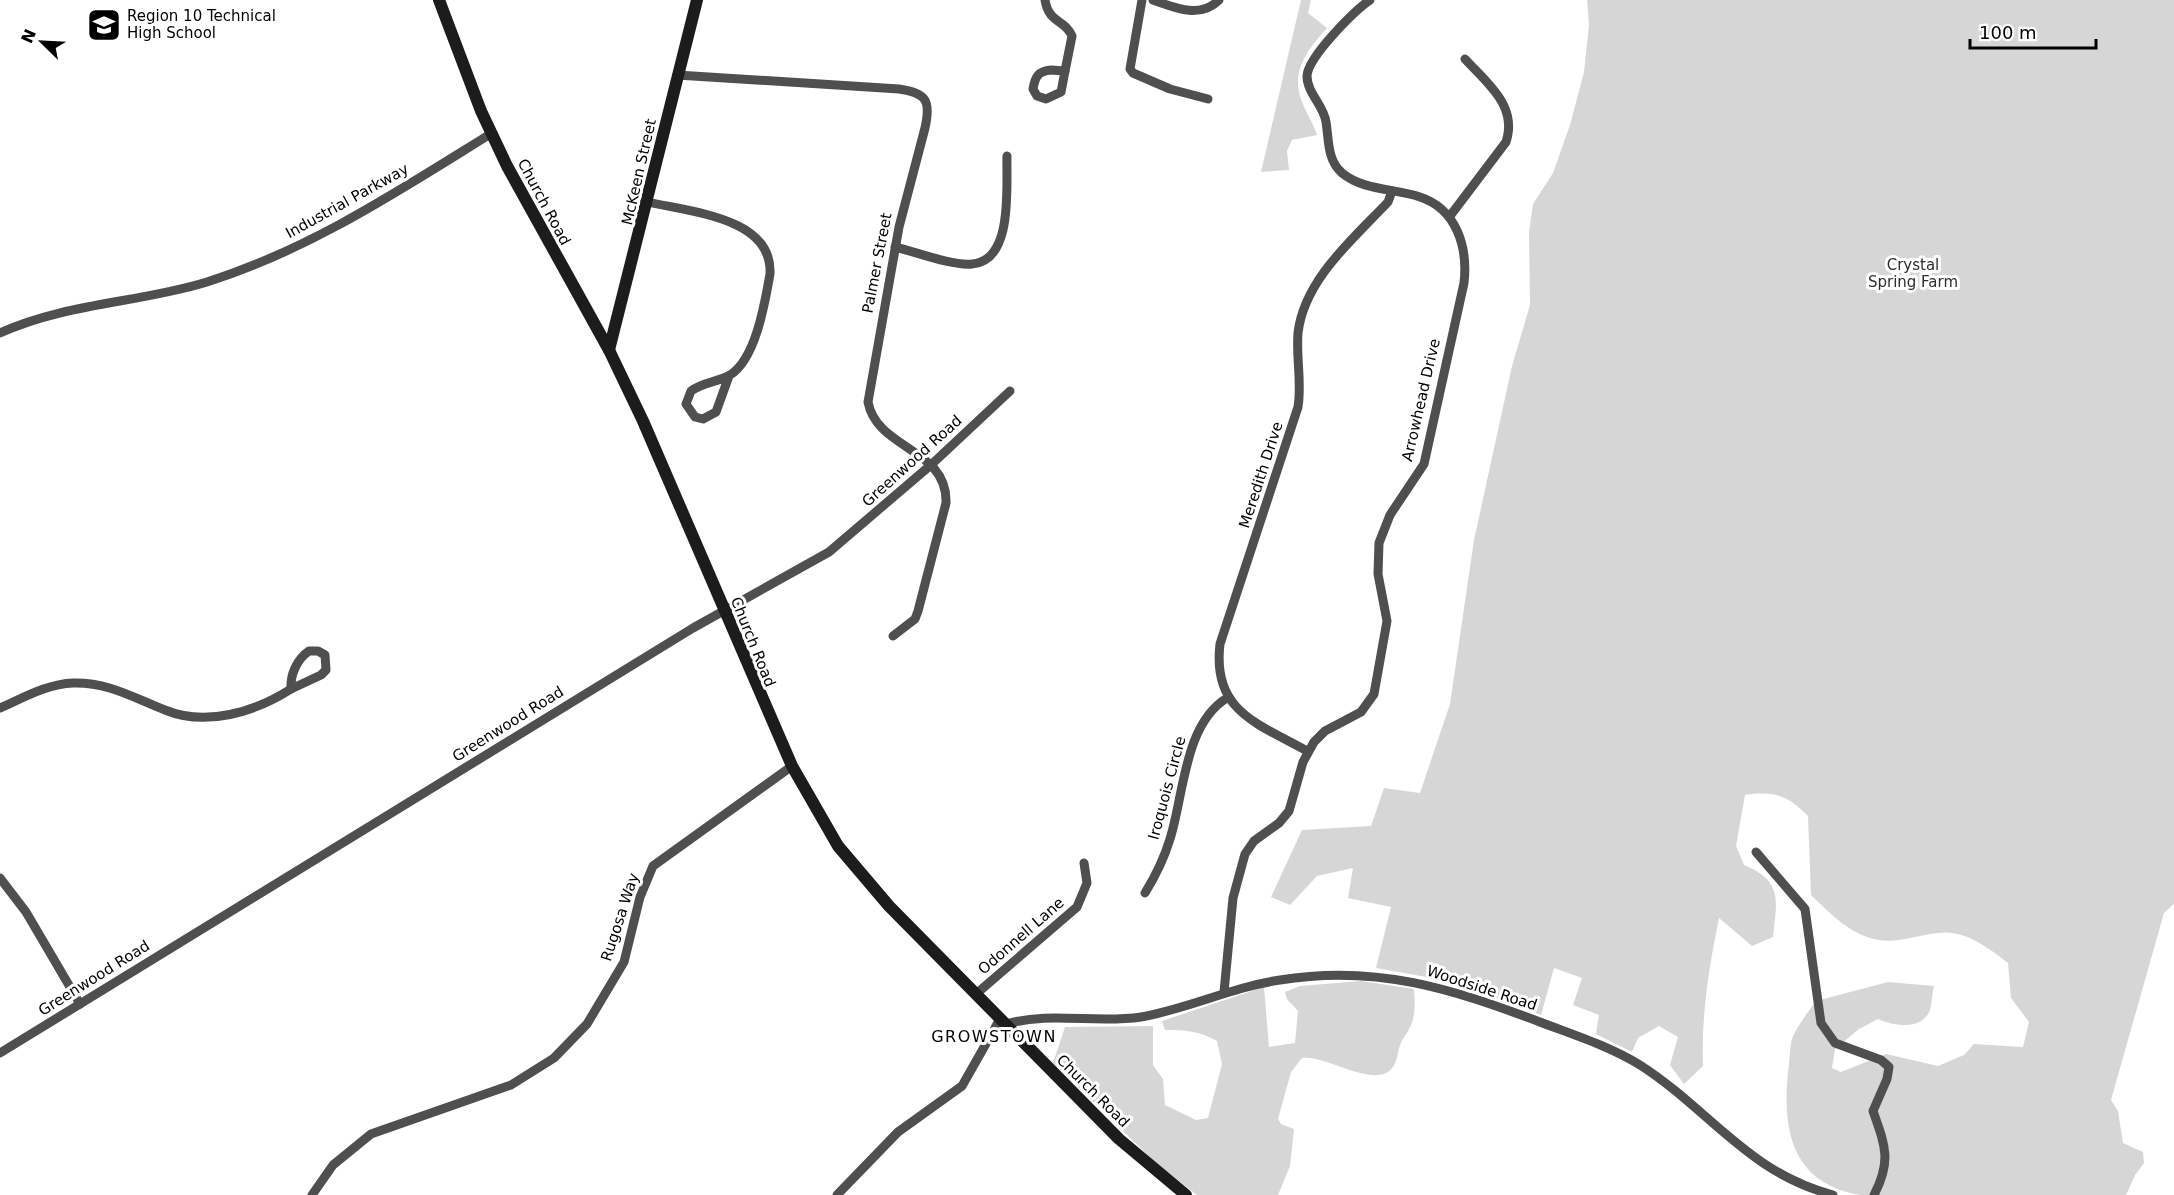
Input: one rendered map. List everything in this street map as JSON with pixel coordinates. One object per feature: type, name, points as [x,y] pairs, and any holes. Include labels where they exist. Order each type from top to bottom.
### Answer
[{"type":"street","name":"Church Road","points":[[439,0],[492,134],[524,198],[609,350],[685,515],[792,766],[828,831],[862,877],[976,994],[1119,1139],[1186,1195]]},
{"type":"street","name":"McKeen Street","points":[[609,350],[697,0]]},
{"type":"street","points":[[1045,0],[1050,17],[1068,28],[1072,36],[1065,70]]},
{"type":"street","points":[[1142,0],[1131,69],[1133,73],[1170,89],[1208,99]]},
{"type":"street","points":[[1153,0],[1191,11],[1210,7],[1219,0]]},
{"type":"street","points":[[1370,0],[1357,11],[1312,61],[1307,77],[1325,115],[1329,150],[1335,166],[1355,181],[1420,197],[1450,216],[1502,148],[1510,128],[1505,104],[1465,59]]},
{"type":"street","name":"Palmer Street","points":[[677,75],[899,89],[919,94],[927,102],[928,112],[895,248],[868,402],[876,424],[882,431],[916,451],[932,464],[945,489],[945,511],[918,611],[915,618],[893,636]]},
{"type":"street","name":"Industrial Parkway","points":[[0,333],[44,316],[151,296],[204,283],[281,255],[368,211],[492,134]]},
{"type":"street","points":[[895,248],[970,265],[986,259],[996,248],[1003,235],[1007,156]]},
{"type":"street","name":"Meredith Drive","points":[[1227,698],[1220,672],[1220,644],[1298,407],[1301,376],[1297,345],[1302,316],[1321,277],[1388,202],[1392,191]]},
{"type":"street","points":[[648,202],[735,223],[752,233],[765,249],[771,266],[770,274],[751,346],[740,365],[729,376],[691,390],[686,404],[695,417],[703,419],[716,412],[729,376]]},
{"type":"street","name":"Arrowhead Drive","points":[[1224,992],[1229,928],[1239,868],[1254,841],[1279,823],[1288,811],[1307,751],[1326,731],[1361,712],[1374,694],[1387,621],[1378,574],[1379,543],[1390,515],[1424,464],[1464,283],[1465,253],[1450,216]]},
{"type":"street","name":"Greenwood Road","points":[[0,1053],[724,610],[829,552],[932,464],[1010,392]]},
{"type":"street","points":[[0,708],[38,691],[73,683],[113,688],[168,712],[205,718],[256,706],[321,675],[328,663],[325,656],[318,651],[303,655],[291,681],[291,689]]},
{"type":"street","points":[[1227,698],[1255,722],[1307,751]]},
{"type":"street","name":"Iroquois Circle","points":[[1145,893],[1161,865],[1171,837],[1199,729],[1211,710],[1227,698]]},
{"type":"street","name":"Rugosa Way","points":[[312,1195],[333,1165],[371,1134],[511,1085],[554,1058],[586,1024],[624,962],[640,897],[653,866],[792,766]]},
{"type":"street","points":[[1756,852],[1805,909],[1821,1023],[1835,1043],[1881,1059],[1889,1067],[1887,1079],[1873,1111],[1887,1151],[1884,1171],[1874,1195]]},
{"type":"street","name":"Odonnell Lane","points":[[976,994],[1077,907],[1088,882],[1084,863]]},
{"type":"street","points":[[0,878],[26,912],[80,1004]]},
{"type":"street","name":"Woodside Road","points":[[1003,1021],[1041,1017],[1139,1017],[1174,1009],[1224,992],[1282,979],[1330,976],[1389,978],[1448,989],[1582,1038],[1620,1055],[1655,1076],[1762,1164],[1797,1184],[1833,1195]]},
{"type":"street","points":[[837,1195],[898,1132],[962,1086],[1003,1021]]},
{"type":"green space","points":[[1301,0],[1311,0],[1308,13],[1327,28],[1309,50],[1298,76],[1301,101],[1317,135],[1292,140],[1287,151],[1289,170],[1261,172]]},
{"type":"green space","name":"Crystal Spring Farm","points":[[1587,0],[2174,0],[2174,904],[2164,913],[2111,1100],[2118,1111],[2123,1143],[2143,1152],[2144,1163],[2135,1175],[2126,1195],[1860,1195],[1837,1189],[1806,1167],[1790,1135],[1787,1115],[1788,1072],[1793,1036],[1816,1001],[1888,982],[1934,986],[1930,1010],[1921,1021],[1899,1025],[1878,1019],[1859,1029],[1835,1049],[1832,1068],[1841,1072],[1886,1054],[1938,1066],[1964,1055],[1974,1044],[2023,1047],[2029,1022],[2011,998],[2008,963],[1976,941],[1948,933],[1893,940],[1869,938],[1859,934],[1825,909],[1811,895],[1808,816],[1794,803],[1780,796],[1745,795],[1736,846],[1744,865],[1766,878],[1775,893],[1776,912],[1773,937],[1752,946],[1719,918],[1706,992],[1703,1066],[1684,1084],[1670,1065],[1678,1037],[1659,1026],[1638,1038],[1632,1052],[1596,1034],[1599,1015],[1573,1005],[1582,978],[1554,968],[1541,1015],[1449,981],[1376,968],[1391,907],[1348,898],[1353,868],[1317,876],[1290,905],[1271,897],[1302,830],[1371,826],[1384,788],[1420,793],[1450,704],[1474,540],[1512,366],[1530,305],[1529,232],[1533,204],[1553,173],[1570,125],[1584,72],[1589,25]]},
{"type":"green space","points":[[1361,981],[1414,989],[1413,1020],[1401,1043],[1393,1067],[1385,1073],[1363,1074],[1312,1058],[1302,1058],[1291,1072],[1278,1119],[1281,1124],[1294,1129],[1290,1166],[1278,1195],[1197,1195],[1156,1163],[1053,1063],[1065,1027],[1153,1026],[1153,1065],[1163,1079],[1165,1105],[1196,1120],[1208,1118],[1222,1064],[1217,1041],[1192,1032],[1165,1030],[1162,1021],[1264,987],[1269,1047],[1295,1043],[1298,1011],[1287,999],[1285,992],[1300,986]]},
{"type":"place","name":"Region 10 Technical High School","points":[[104,25]]},
{"type":"district","name":"GROWSTOWN","points":[[994,1036]]}]
